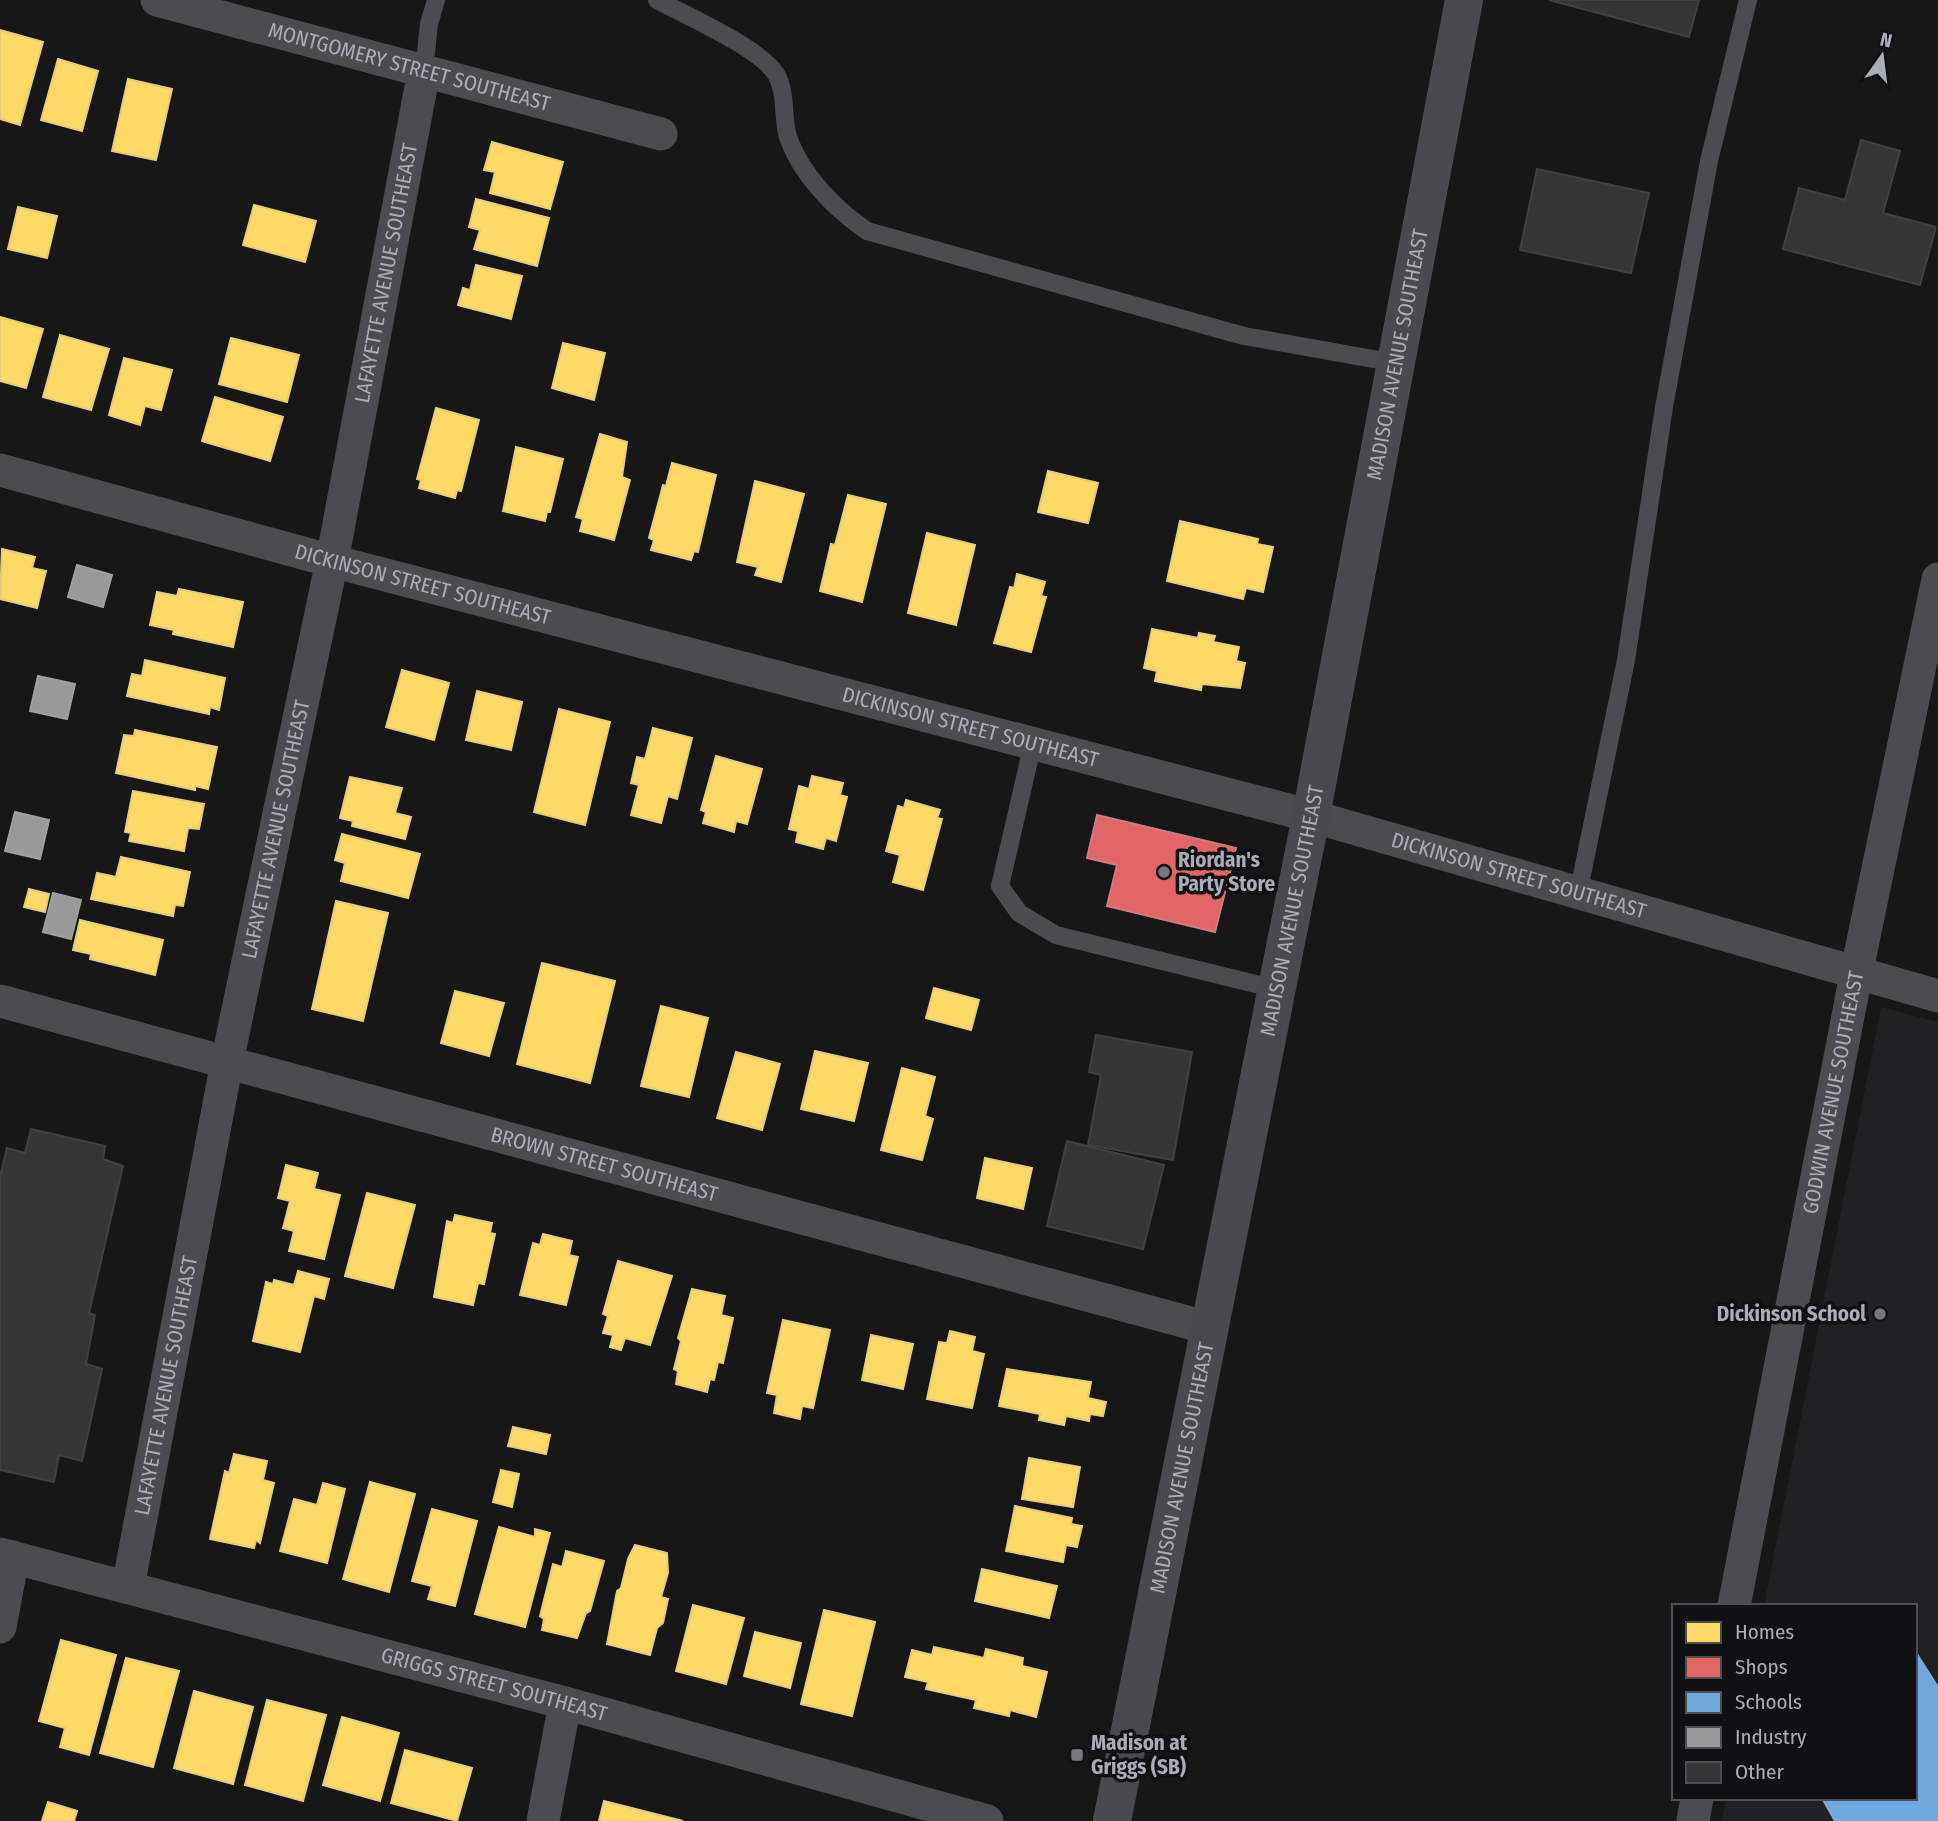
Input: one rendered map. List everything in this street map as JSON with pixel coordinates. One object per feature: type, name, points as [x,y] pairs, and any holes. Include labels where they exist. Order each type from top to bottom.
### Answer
[{"type":"street","name":"MONTGOMERY STREET SOUTHEAST","points":[[157,0],[661,134]]},
{"type":"street","name":"MADISON AVENUE SOUTHEAST","points":[[1112,1821],[1311,816],[1464,0]]},
{"type":"street","name":"LAFAYETTE AVENUE SOUTHEAST","points":[[128,1587],[227,1062],[332,561],[424,71]]},
{"type":"street","name":"DICKINSON STREET SOUTHEAST","points":[[0,470],[332,561],[1311,816],[1856,975],[1938,996]]},
{"type":"street","name":"GODWIN AVENUE SOUTHEAST","points":[[1734,1604],[1856,975],[1938,579]]},
{"type":"street","name":"BROWN STREET SOUTHEAST","points":[[0,1002],[1209,1328]]},
{"type":"street","name":"GRIGGS STREET SOUTHEAST","points":[[7,1555],[565,1703],[987,1821]]},
{"type":"street","points":[[0,1627],[7,1555]]},
{"type":"street","points":[[543,1821],[565,1703]]},
{"type":"street","points":[[1693,1821],[1697,1800]]},
{"type":"lane","points":[[424,71],[429,24],[436,0]]},
{"type":"lane","points":[[657,0],[744,47],[775,72],[785,101],[788,136],[806,168],[837,211],[867,230],[1244,336],[1396,363]]},
{"type":"lane","points":[[1578,894],[1626,660],[1664,407],[1709,161],[1748,0]]},
{"type":"lane","points":[[1033,743],[1000,886],[1019,913],[1056,935],[1276,989]]},
{"type":"shaded area","name":"Dickinson School","points":[[1881,1007],[1938,1022],[1938,1821],[1722,1821],[1726,1800],[1917,1800],[1917,1604],[1764,1604]]},
{"type":"building: Homes","points":[[0,30],[43,42],[20,125],[0,119]]},
{"type":"building: Homes","points":[[58,59],[98,71],[82,131],[41,120]]},
{"type":"building: Homes","points":[[128,79],[172,89],[156,160],[112,151]]},
{"type":"building: Homes","points":[[492,142],[563,162],[550,209],[490,193],[495,172],[484,170]]},
{"type":"building: Homes","points":[[476,199],[549,218],[537,266],[474,249],[480,230],[469,227]]},
{"type":"building: Homes","points":[[254,205],[316,221],[305,262],[243,245]]},
{"type":"building: Homes","points":[[18,207],[57,216],[47,258],[8,249]]},
{"type":"building: Homes","points":[[476,265],[522,276],[511,319],[458,305],[463,288],[470,290]]},
{"type":"building: Homes","points":[[0,317],[43,329],[26,388],[0,381]]},
{"type":"building: Homes","points":[[60,335],[109,349],[91,410],[43,397]]},
{"type":"building: Homes","points":[[231,338],[299,355],[287,402],[219,384]]},
{"type":"building: Homes","points":[[563,343],[605,353],[594,400],[552,388]]},
{"type":"building: Homes","points":[[124,358],[172,370],[161,410],[145,406],[140,425],[109,415]]},
{"type":"building: Homes","points":[[215,397],[283,417],[270,461],[202,441]]},
{"type":"building: Homes","points":[[436,408],[479,420],[461,491],[457,490],[455,498],[419,488],[421,480],[417,479]]},
{"type":"building: Homes","points":[[600,434],[627,442],[622,477],[630,480],[614,540],[580,531],[583,519],[576,517]]},
{"type":"building: Homes","points":[[516,447],[563,459],[550,512],[547,512],[545,521],[503,511]]},
{"type":"building: Homes","points":[[672,463],[716,475],[698,552],[694,551],[691,560],[651,550],[654,540],[649,538],[663,485],[666,486]]},
{"type":"building: Homes","points":[[1048,471],[1098,483],[1088,523],[1038,512]]},
{"type":"building: Homes","points":[[755,481],[804,494],[781,582],[755,575],[758,567],[737,562]]},
{"type":"building: Homes","points":[[848,495],[886,504],[862,602],[820,591],[831,544],[835,545]]},
{"type":"building: Homes","points":[[1180,521],[1258,539],[1257,544],[1273,547],[1263,592],[1246,588],[1243,599],[1167,581]]},
{"type":"building: Homes","points":[[927,533],[975,545],[956,625],[908,613]]},
{"type":"building: Homes","points":[[2,549],[35,557],[32,568],[46,571],[37,608],[0,599]]},
{"type":"building: Homes","points":[[1017,574],[1045,582],[1041,596],[1046,597],[1031,652],[994,643],[1010,587],[1014,588]]},
{"type":"building: Homes","points":[[179,589],[243,602],[233,647],[173,634],[174,630],[150,625],[157,592],[177,596]]},
{"type":"building: Homes","points":[[1152,629],[1198,638],[1199,633],[1215,636],[1213,642],[1239,647],[1236,661],[1245,663],[1240,688],[1202,684],[1201,690],[1155,681],[1157,671],[1144,668]]},
{"type":"building: Homes","points":[[145,660],[225,678],[219,710],[210,707],[209,714],[127,696],[132,674],[142,676]]},
{"type":"building: Homes","points":[[402,670],[449,683],[434,740],[386,727]]},
{"type":"building: Homes","points":[[477,691],[522,702],[511,750],[466,740]]},
{"type":"building: Homes","points":[[559,709],[610,722],[585,825],[534,812]]},
{"type":"building: Homes","points":[[653,728],[692,738],[677,799],[668,796],[661,823],[631,815],[639,785],[631,783],[637,757],[645,759]]},
{"type":"building: Homes","points":[[135,730],[217,747],[208,789],[195,786],[195,790],[116,773],[124,735],[134,736]]},
{"type":"building: Homes","points":[[716,756],[762,769],[747,824],[736,821],[734,832],[703,823],[706,812],[701,810]]},
{"type":"building: Homes","points":[[812,776],[843,783],[840,795],[847,797],[836,841],[826,838],[823,849],[796,842],[798,831],[789,829],[799,786],[809,789]]},
{"type":"building: Homes","points":[[350,777],[402,788],[395,813],[411,817],[405,839],[352,826],[353,821],[340,818]]},
{"type":"building: Homes","points":[[133,791],[204,804],[199,829],[188,828],[184,851],[129,841],[131,833],[125,832]]},
{"type":"building: Homes","points":[[906,800],[940,810],[937,818],[942,819],[923,890],[893,882],[900,855],[886,851],[898,806],[904,808]]},
{"type":"building: Homes","points":[[342,834],[420,854],[408,898],[341,881],[345,863],[335,860]]},
{"type":"building: Homes","points":[[121,857],[190,872],[183,906],[175,905],[173,916],[91,899],[97,873],[116,877]]},
{"type":"building: Homes","points":[[29,889],[49,894],[45,912],[24,907]]},
{"type":"building: Homes","points":[[336,901],[388,913],[363,1021],[312,1009]]},
{"type":"building: Homes","points":[[80,920],[163,940],[155,975],[90,959],[91,954],[73,950]]},
{"type":"building: Homes","points":[[542,963],[615,981],[590,1083],[517,1064]]},
{"type":"building: Homes","points":[[934,988],[979,1000],[971,1030],[926,1018]]},
{"type":"building: Homes","points":[[455,991],[504,1003],[489,1056],[441,1043]]},
{"type":"building: Homes","points":[[661,1006],[708,1018],[689,1097],[641,1086]]},
{"type":"building: Homes","points":[[815,1051],[868,1063],[854,1121],[801,1109]]},
{"type":"building: Homes","points":[[736,1052],[780,1064],[762,1130],[717,1118]]},
{"type":"building: Homes","points":[[902,1068],[935,1077],[925,1116],[933,1119],[922,1160],[881,1150]]},
{"type":"building: Homes","points":[[985,1158],[1032,1168],[1023,1209],[977,1198]]},
{"type":"building: Homes","points":[[286,1165],[318,1173],[314,1189],[340,1195],[324,1259],[289,1251],[294,1231],[283,1228],[290,1201],[278,1198]]},
{"type":"building: Homes","points":[[367,1193],[415,1205],[393,1288],[345,1276]]},
{"type":"building: Homes","points":[[455,1215],[492,1223],[490,1233],[495,1234],[484,1284],[478,1283],[473,1305],[434,1297],[447,1221],[453,1223]]},
{"type":"building: Homes","points":[[543,1234],[572,1241],[569,1255],[578,1257],[566,1305],[520,1295],[533,1243],[540,1245]]},
{"type":"building: Homes","points":[[618,1261],[672,1276],[650,1345],[625,1338],[621,1350],[610,1347],[613,1335],[603,1333],[608,1316],[603,1314]]},
{"type":"building: Homes","points":[[298,1271],[329,1279],[324,1299],[314,1296],[300,1352],[253,1341],[266,1282],[273,1284],[274,1280],[294,1285]]},
{"type":"building: Homes","points":[[692,1289],[725,1296],[721,1315],[733,1318],[723,1363],[718,1362],[714,1380],[710,1379],[707,1392],[676,1384],[678,1371],[674,1369],[681,1341],[678,1338]]},
{"type":"building: Homes","points":[[783,1320],[830,1330],[813,1408],[802,1406],[800,1419],[774,1413],[777,1395],[767,1393]]},
{"type":"building: Homes","points":[[950,1331],[975,1337],[972,1351],[984,1354],[972,1408],[927,1399],[939,1342],[947,1343]]},
{"type":"building: Homes","points":[[871,1335],[913,1344],[903,1389],[862,1380]]},
{"type":"building: Homes","points":[[1007,1369],[1091,1382],[1088,1398],[1106,1402],[1103,1416],[1090,1414],[1089,1421],[1066,1416],[1064,1425],[1039,1420],[1040,1414],[999,1406]]},
{"type":"building: Homes","points":[[513,1427],[550,1435],[546,1454],[508,1446]]},
{"type":"building: Homes","points":[[234,1454],[267,1461],[263,1480],[274,1483],[260,1543],[256,1540],[254,1548],[210,1539],[225,1471],[229,1473]]},
{"type":"building: Homes","points":[[1029,1458],[1080,1467],[1073,1507],[1022,1499]]},
{"type":"building: Homes","points":[[501,1470],[519,1474],[512,1507],[493,1502]]},
{"type":"building: Homes","points":[[370,1482],[415,1494],[389,1592],[343,1579]]},
{"type":"building: Homes","points":[[323,1483],[345,1489],[327,1563],[280,1551],[294,1499],[317,1505]]},
{"type":"building: Homes","points":[[1015,1506],[1072,1518],[1071,1524],[1082,1526],[1077,1547],[1066,1545],[1063,1562],[1006,1551]]},
{"type":"building: Homes","points":[[432,1509],[477,1521],[455,1606],[428,1599],[432,1586],[412,1581]]},
{"type":"building: Homes","points":[[499,1527],[535,1537],[535,1529],[550,1533],[525,1627],[475,1614]]},
{"type":"building: Homes","points":[[635,1545],[667,1553],[668,1573],[661,1597],[668,1599],[663,1623],[657,1628],[650,1655],[607,1644],[617,1591],[621,1588],[628,1559]]},
{"type":"building: Homes","points":[[566,1551],[604,1561],[590,1611],[586,1613],[577,1638],[542,1630],[544,1619],[540,1616],[553,1564],[562,1567]]},
{"type":"building: Homes","points":[[982,1569],[1057,1586],[1049,1618],[975,1601]]},
{"type":"building: Homes","points":[[693,1605],[744,1618],[726,1684],[676,1671]]},
{"type":"building: Homes","points":[[824,1610],[875,1622],[852,1716],[801,1704]]},
{"type":"building: Homes","points":[[755,1632],[801,1643],[790,1688],[744,1676]]},
{"type":"building: Homes","points":[[61,1640],[116,1655],[89,1755],[60,1747],[65,1728],[39,1721]]},
{"type":"building: Homes","points":[[934,1647],[984,1658],[986,1649],[1023,1658],[1022,1666],[1047,1672],[1036,1717],[1010,1710],[1009,1716],[974,1708],[976,1700],[926,1689],[928,1682],[905,1677],[912,1650],[932,1655]]},
{"type":"building: Homes","points":[[126,1658],[179,1671],[153,1767],[100,1753]]},
{"type":"building: Homes","points":[[194,1691],[253,1707],[233,1784],[174,1768]]},
{"type":"building: Homes","points":[[267,1700],[326,1715],[303,1801],[245,1785]]},
{"type":"building: Homes","points":[[342,1717],[399,1733],[380,1801],[323,1785]]},
{"type":"building: Homes","points":[[405,1750],[472,1768],[457,1821],[391,1803]]},
{"type":"building: Homes","points":[[604,1801],[683,1821],[599,1821]]},
{"type":"building: Homes","points":[[48,1802],[77,1811],[74,1821],[42,1821]]},
{"type":"building: Shops","points":[[1097,815],[1236,848],[1215,932],[1107,906],[1117,865],[1087,858]]},
{"type":"building: Schools","points":[[1917,1654],[1938,1687],[1938,1821],[1835,1821],[1823,1800],[1917,1800]]},
{"type":"building: Industry","points":[[77,565],[112,575],[103,607],[68,597]]},
{"type":"building: Industry","points":[[38,676],[75,684],[67,719],[30,711]]},
{"type":"building: Industry","points":[[15,812],[49,820],[40,859],[5,851]]},
{"type":"building: Industry","points":[[53,893],[81,900],[71,939],[43,932]]},
{"type":"building: Other","points":[[1549,0],[1699,0],[1689,37]]},
{"type":"building: Other","points":[[1861,140],[1900,151],[1883,213],[1936,227],[1920,285],[1783,249],[1799,188],[1845,200]]},
{"type":"building: Other","points":[[1537,169],[1649,193],[1631,273],[1520,250]]},
{"type":"building: Other","points":[[1096,1035],[1192,1052],[1173,1160],[1088,1145],[1101,1075],[1089,1072]]},
{"type":"building: Other","points":[[31,1129],[105,1146],[103,1159],[123,1166],[89,1313],[95,1315],[86,1364],[102,1369],[82,1461],[59,1455],[54,1482],[0,1470],[0,1177],[7,1148],[25,1153]]},
{"type":"building: Other","points":[[1067,1141],[1164,1165],[1143,1249],[1047,1226]]},
{"type":"place","name":"Riordan's Party Store","points":[[1164,872]]},
{"type":"place","name":"Dickinson School","points":[[1880,1314]]},
{"type":"place","name":"Madison at Griggs (SB)","points":[[1077,1755]]}]
